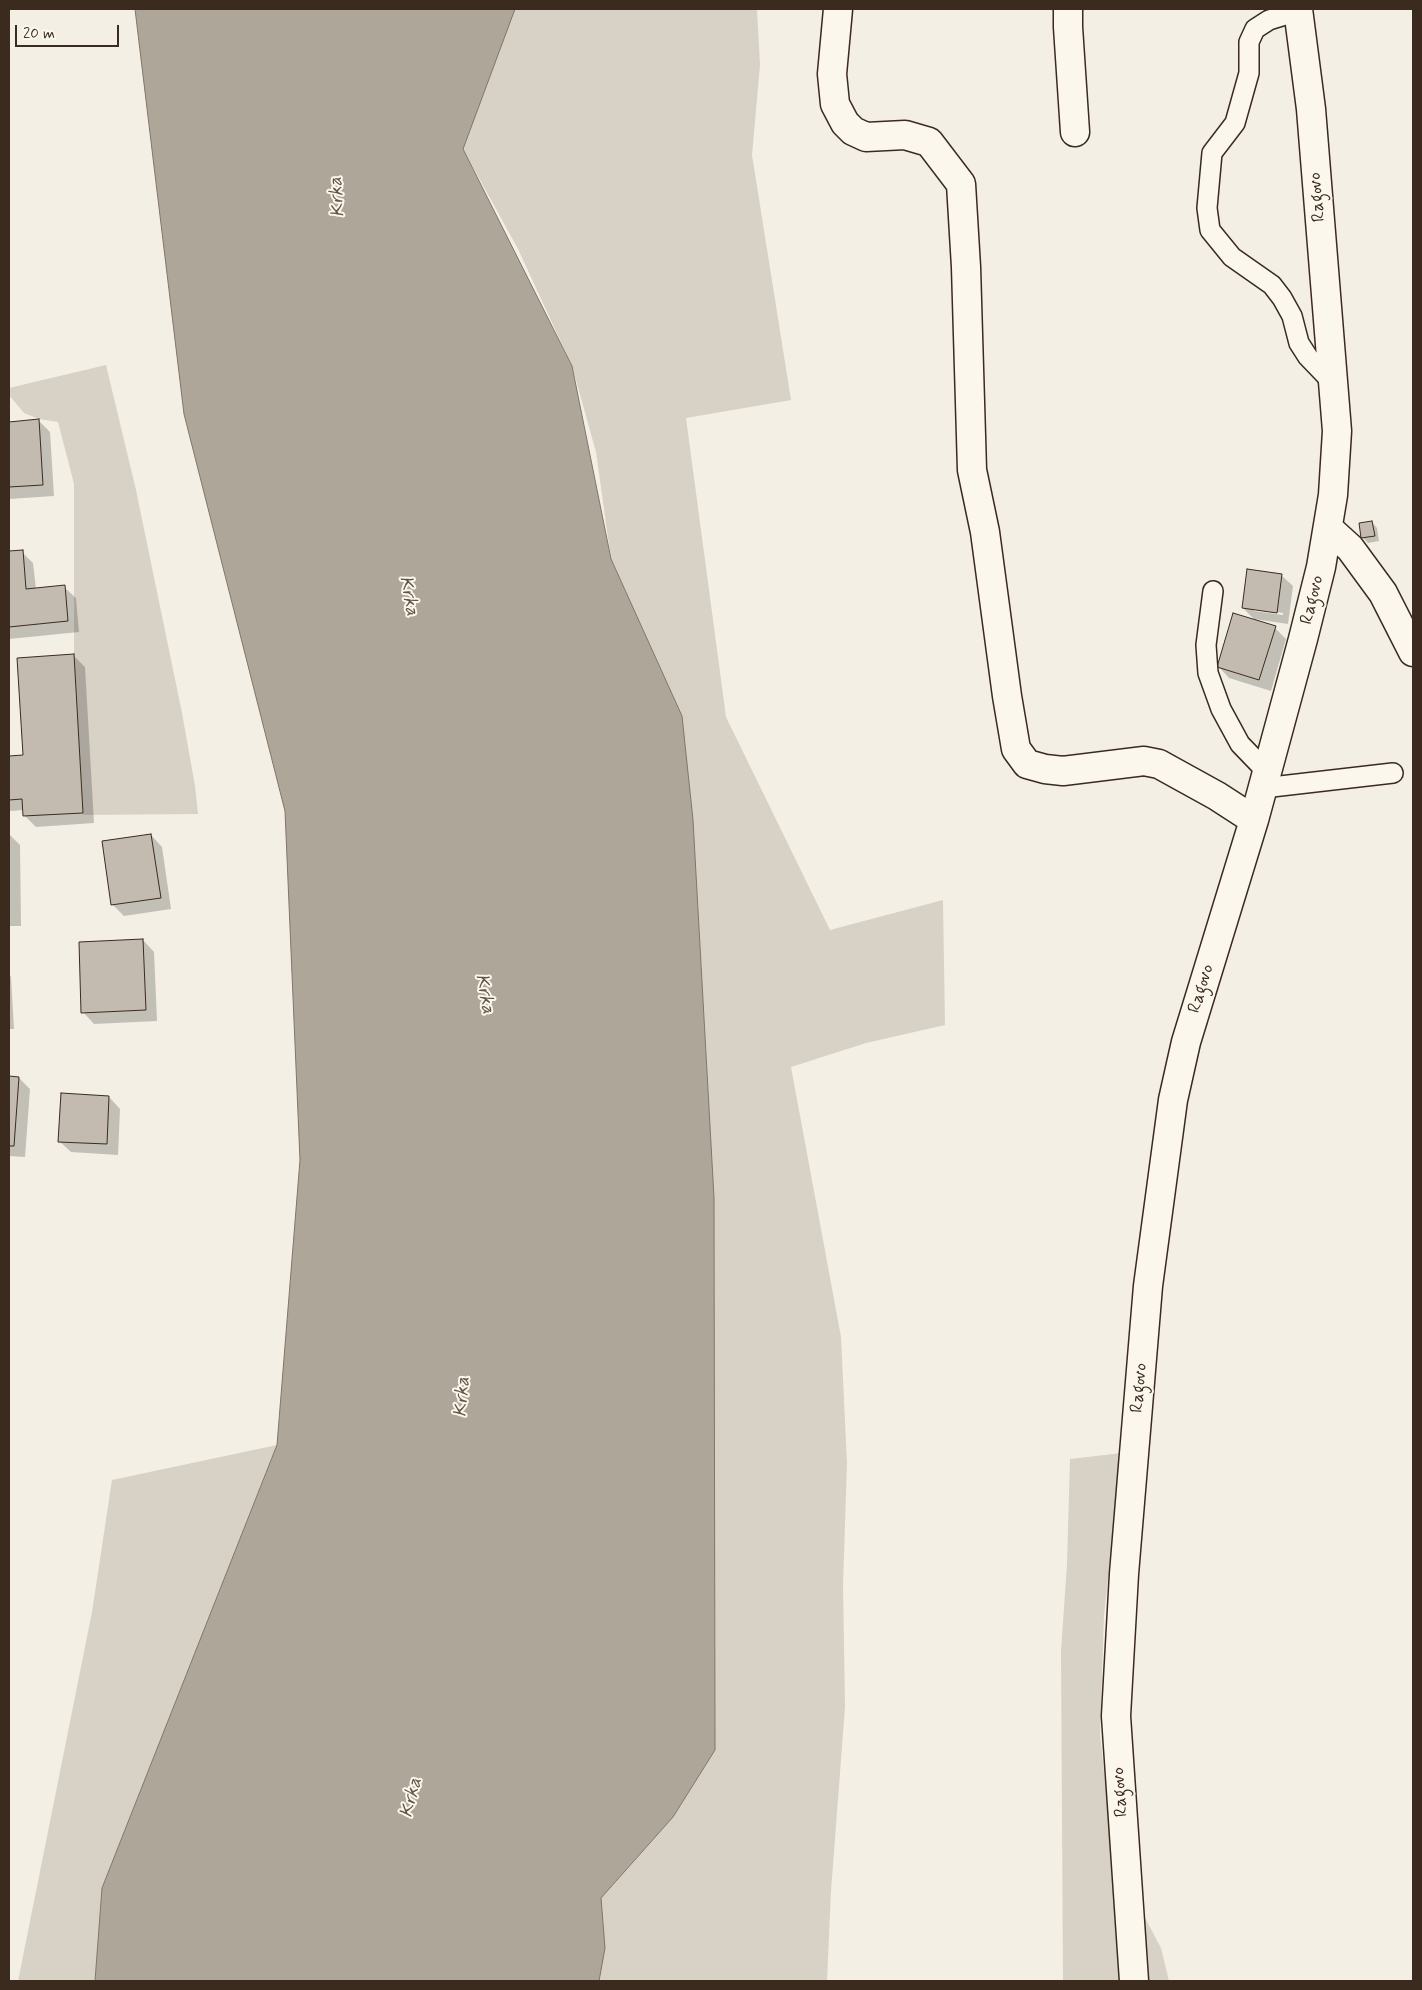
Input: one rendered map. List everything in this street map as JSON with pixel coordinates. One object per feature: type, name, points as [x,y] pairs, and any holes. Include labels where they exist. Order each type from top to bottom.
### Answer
[{"type":"street","points":[[838,9],[832,74],[835,104],[845,123],[853,132],[866,137],[905,135],[929,142],[961,184],[966,267],[972,470],[985,532],[1016,749],[1027,764],[1062,771],[1144,761],[1159,764],[1217,796],[1254,820]]},
{"type":"street","points":[[1068,9],[1075,132]]},
{"type":"street","name":"Ragovo","points":[[1134,1981],[1116,1716],[1124,1574],[1148,1286],[1175,1090],[1186,1042],[1265,780],[1321,567],[1329,530],[1333,495],[1336,431],[1333,383],[1310,109],[1298,10]]},
{"type":"street","points":[[1329,530],[1350,548],[1384,592],[1413,652]]},
{"type":"lane","points":[[1298,10],[1269,20],[1255,29],[1249,42],[1249,73],[1235,123],[1212,153],[1207,208],[1210,230],[1232,257],[1272,285],[1292,316],[1299,343],[1308,357],[1333,383]]},
{"type":"lane","points":[[1213,591],[1206,645],[1208,673],[1221,709],[1240,744],[1265,780],[1393,773]]},
{"type":"shaded area","points":[[476,9],[757,9],[760,65],[752,155],[791,400],[686,418],[726,717],[830,930],[943,900],[945,1025],[866,1043],[791,1067],[841,1337],[847,1463],[843,1585],[845,1707],[831,1891],[827,1981],[599,1981],[601,1898],[673,1817],[715,1750],[714,1198],[697,889],[682,716],[611,559],[596,452],[572,366],[518,249],[463,149]]},
{"type":"shaded area","points":[[106,365],[136,490],[182,713],[198,814],[83,815],[74,654],[74,484],[58,422],[39,419],[24,413],[9,395],[9,388]]},
{"type":"shaded area","points":[[277,1445],[102,1888],[95,1981],[18,1981],[92,1612],[112,1480]]},
{"type":"shaded area","points":[[1122,1453],[1104,1615],[1100,1734],[1112,1847],[1119,1981],[1063,1981],[1061,1651],[1067,1564],[1070,1459]]},
{"type":"shaded area","points":[[1144,1916],[1161,1948],[1169,1981],[1149,1981]]},
{"type":"water","name":"Krka","points":[[135,9],[515,9],[463,149],[572,366],[611,559],[682,716],[693,820],[714,1198],[715,1750],[673,1817],[601,1898],[605,1948],[599,1981],[95,1981],[102,1888],[277,1445],[300,1160],[285,811],[184,414]]},
{"type":"building","points":[[39,419],[43,485],[9,487],[9,422]]},
{"type":"building","points":[[1372,521],[1375,536],[1361,538],[1359,523]]},
{"type":"building","points":[[23,550],[26,589],[65,585],[68,621],[9,627],[9,551]]},
{"type":"building","points":[[1247,569],[1282,574],[1277,613],[1242,608]]},
{"type":"building","points":[[1233,613],[1276,626],[1259,680],[1217,667]]},
{"type":"building","points":[[74,654],[83,813],[23,816],[22,799],[9,800],[9,756],[23,755],[17,658]]},
{"type":"building","points":[[151,834],[161,898],[111,905],[102,841]]},
{"type":"building","points":[[143,939],[146,1010],[81,1013],[79,942]]},
{"type":"building","points":[[9,1076],[19,1077],[14,1146],[9,1146]]},
{"type":"building","points":[[61,1093],[109,1096],[107,1144],[58,1142]]}]
